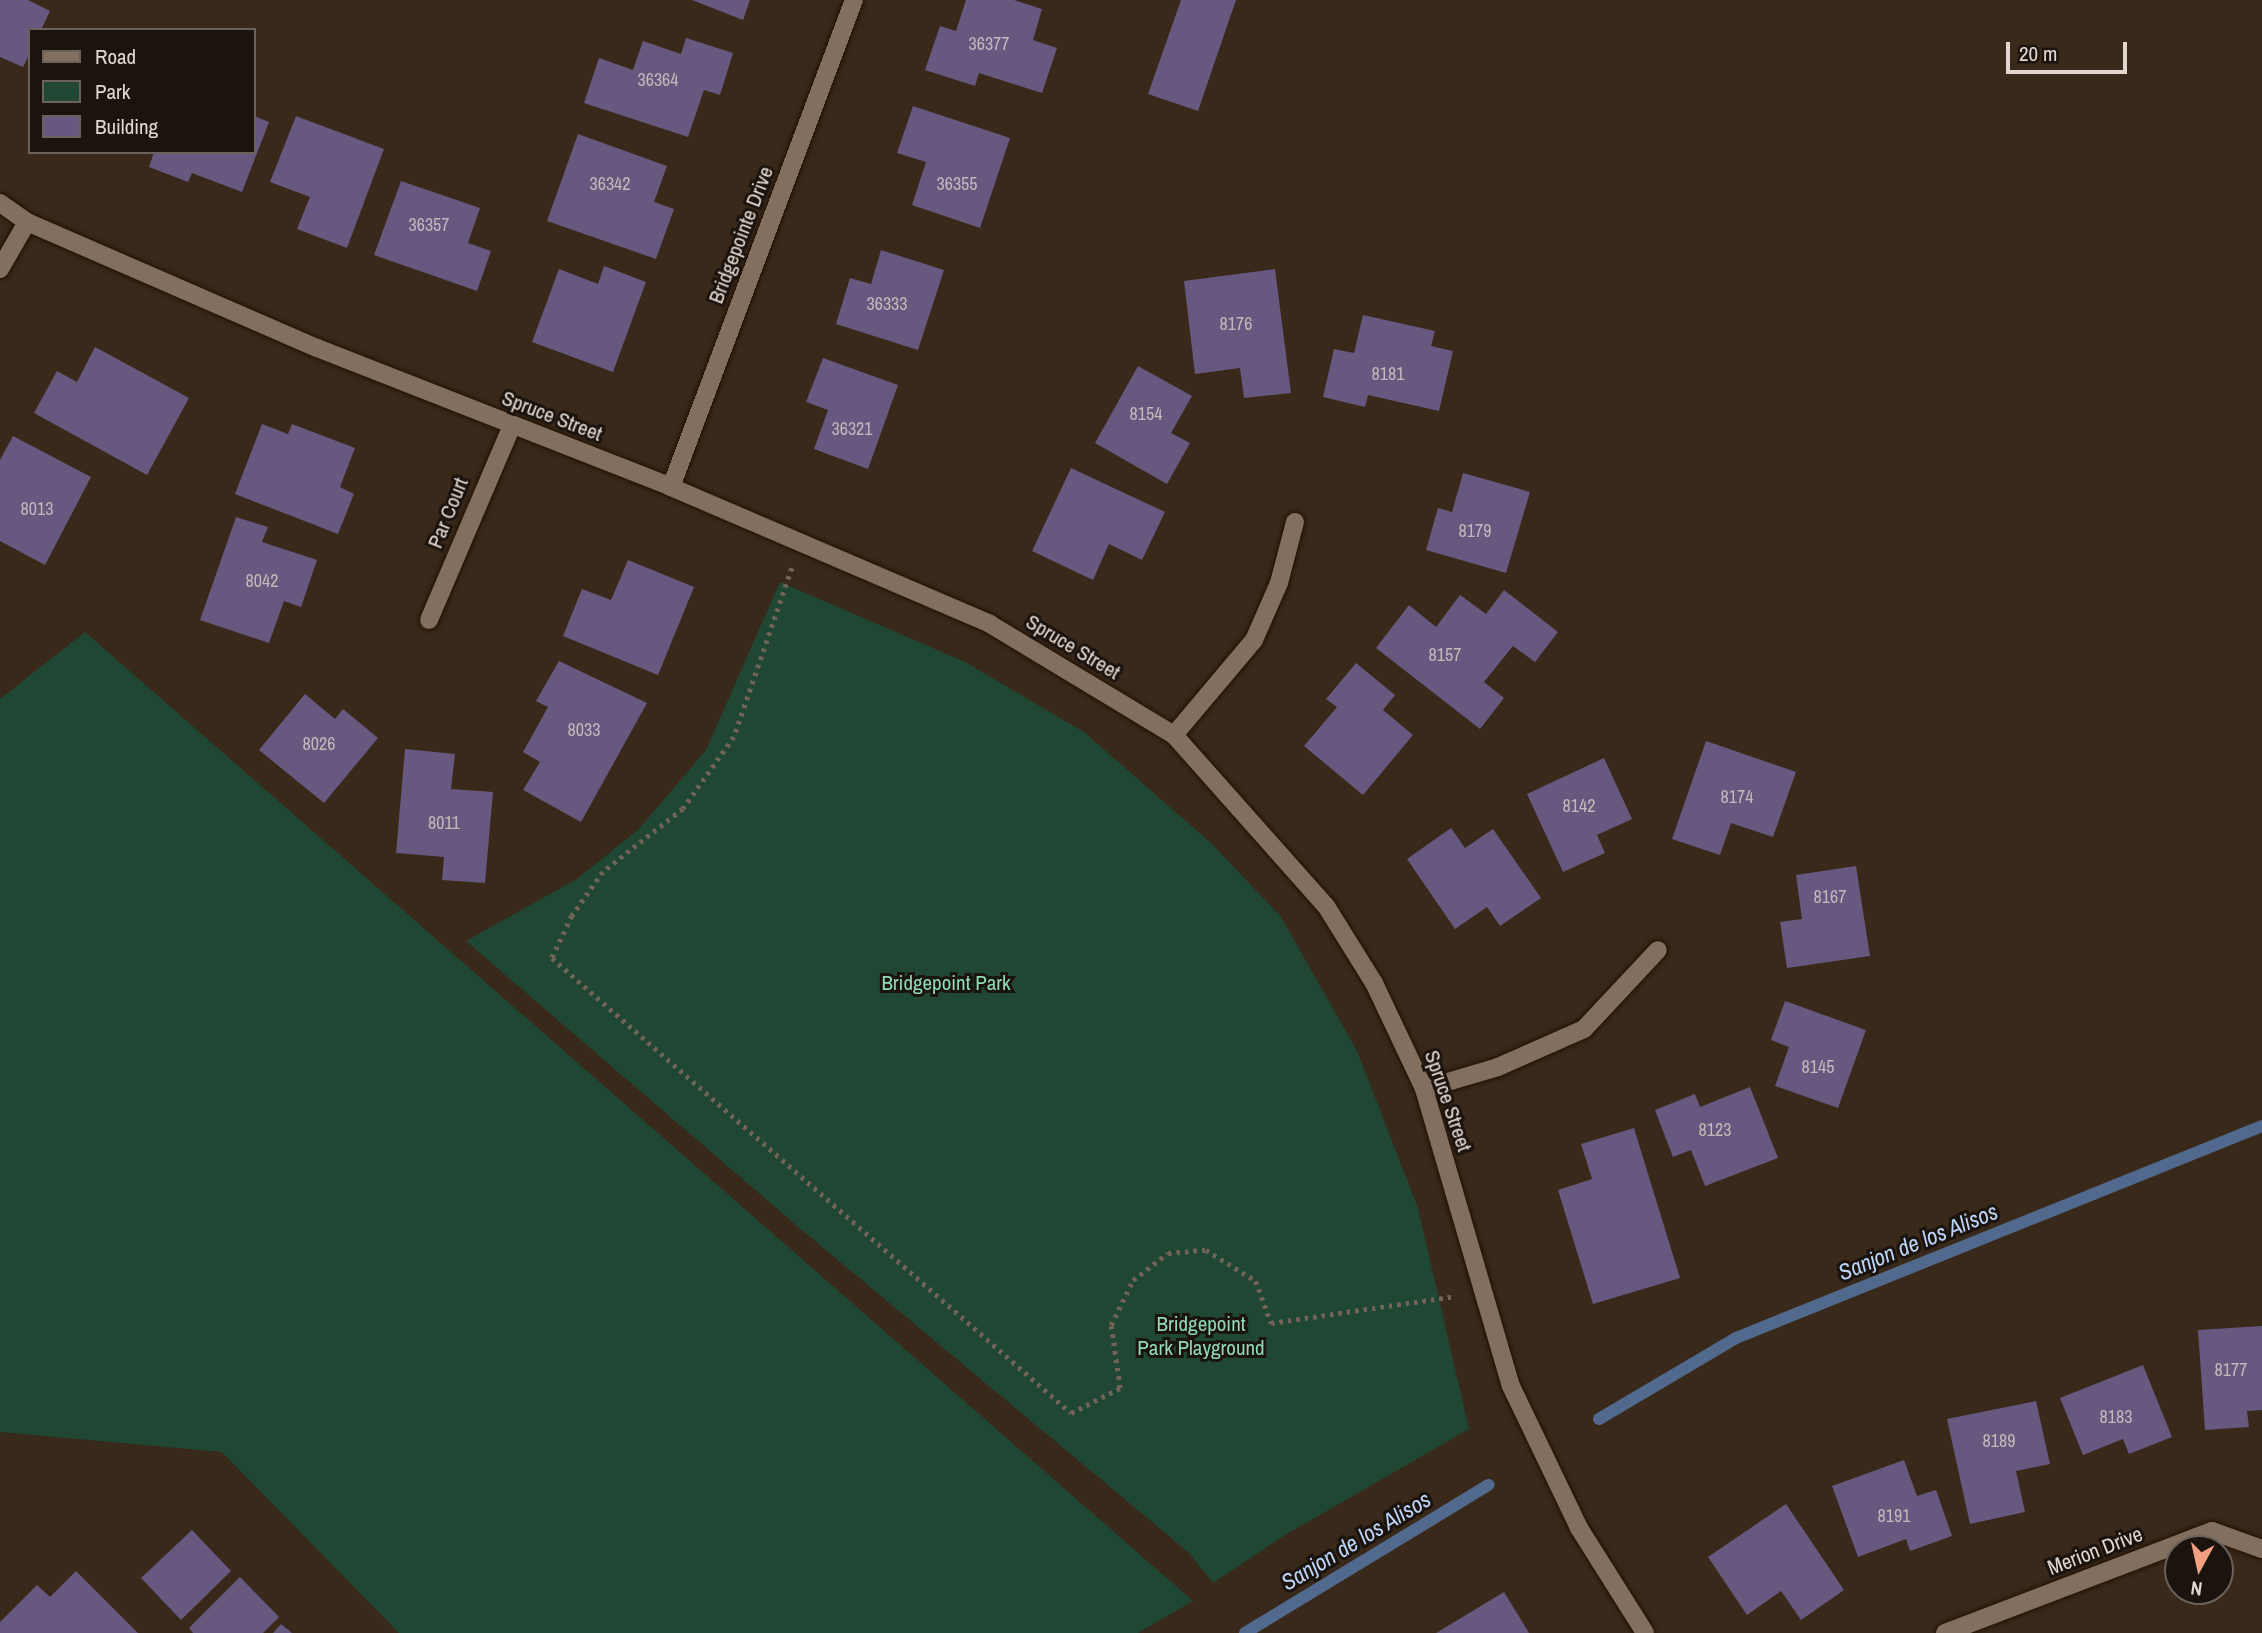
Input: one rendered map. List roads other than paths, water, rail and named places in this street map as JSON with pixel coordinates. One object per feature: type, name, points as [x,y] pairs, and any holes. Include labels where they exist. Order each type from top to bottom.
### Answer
[{"type":"street","name":"Bridgepointe Drive","points":[[671,487],[854,0]]},
{"type":"street","name":"Spruce Street","points":[[0,203],[27,222],[317,348],[671,487],[990,624],[1174,735],[1326,906],[1374,983],[1424,1089],[1511,1386],[1542,1458],[1579,1528],[1645,1633]]},
{"type":"street","points":[[0,269],[27,222]]},
{"type":"street","name":"Par Court","points":[[429,620],[512,425]]},
{"type":"street","points":[[1174,735],[1254,640],[1279,583],[1295,522]]},
{"type":"street","points":[[1424,1089],[1498,1067],[1584,1029],[1658,950]]},
{"type":"street","name":"Merion Drive","points":[[1945,1633],[2212,1531],[2262,1549]]},
{"type":"waterway","name":"Sanjon de los Alisos","points":[[1599,1419],[1736,1338],[2262,1126]]},
{"type":"waterway","name":"Sanjon de los Alisos","points":[[1245,1633],[1488,1485]]},
{"type":"park label","name":"Bridgepoint Park","points":[[946,983]]},
{"type":"park label","name":"Bridgepoint Park Playground","points":[[1201,1336]]}]
